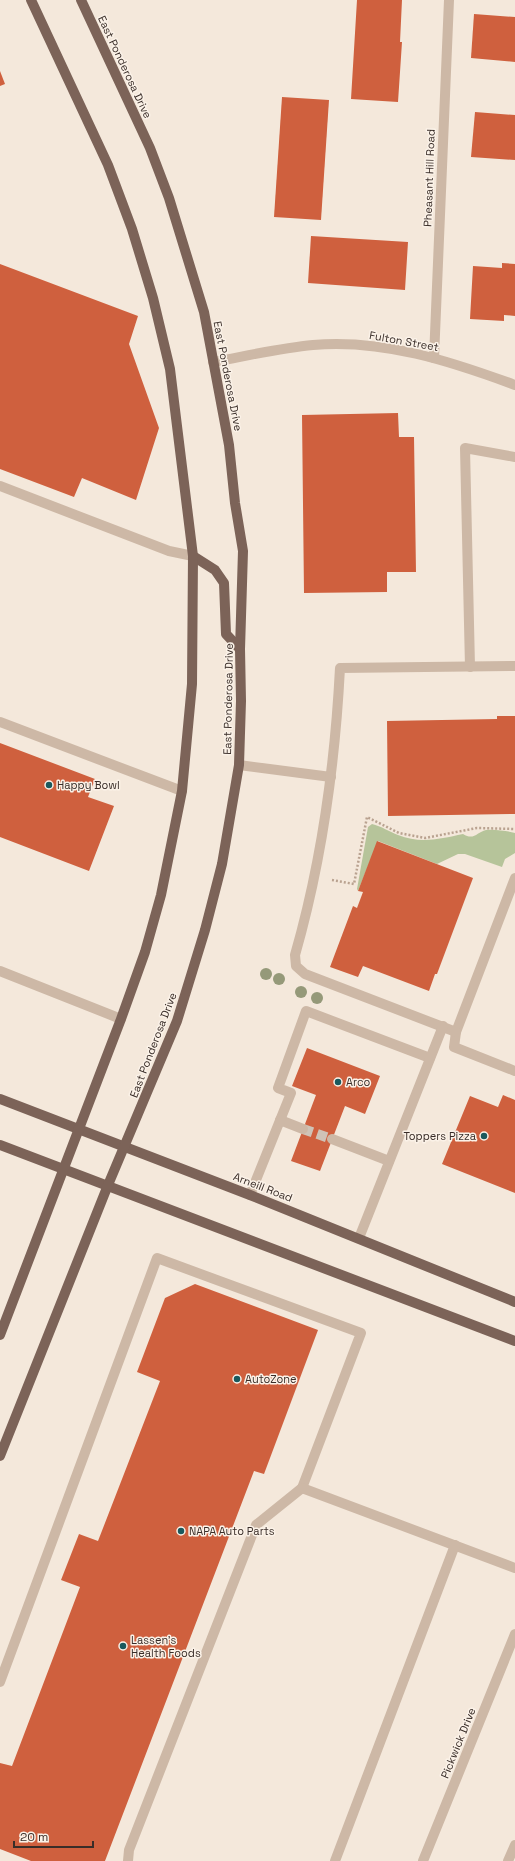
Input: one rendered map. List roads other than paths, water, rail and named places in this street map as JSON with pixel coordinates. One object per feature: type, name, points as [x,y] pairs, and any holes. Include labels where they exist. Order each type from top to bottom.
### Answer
[{"type":"main road","points":[[0,1335],[121,1019],[145,952],[162,895],[182,791],[192,684],[193,556],[170,370],[153,298],[132,229],[108,165],[31,0]]},
{"type":"main road","name":"East Ponderosa Drive","points":[[0,1456],[108,1185],[177,1021],[205,930],[222,864],[238,765],[242,702],[240,649],[243,551],[235,503],[229,445],[204,312],[169,198],[150,148],[81,0]]},
{"type":"main road","points":[[193,556],[215,570],[224,583],[226,634],[240,649]]},
{"type":"main road","name":"Arneill Road","points":[[0,1098],[250,1194],[515,1302]]},
{"type":"main road","points":[[0,1145],[515,1341]]},
{"type":"street","name":"Pheasant Hill Road","points":[[434,358],[449,0]]},
{"type":"street","name":"Fulton Street","points":[[213,362],[312,346],[341,344],[374,346],[434,358],[515,385]]},
{"type":"street","points":[[470,667],[465,448],[515,457]]},
{"type":"street","points":[[0,486],[169,551],[193,556]]},
{"type":"street","points":[[456,1032],[305,974],[296,966],[295,955],[314,878],[331,777],[337,724],[340,668],[515,666]]},
{"type":"street","points":[[0,722],[182,791]]},
{"type":"street","points":[[238,765],[331,777]]},
{"type":"street","points":[[515,878],[456,1032],[454,1047],[515,1071]]},
{"type":"street","points":[[0,971],[121,1019]]},
{"type":"street","points":[[250,1194],[291,1093],[278,1088],[306,1011],[430,1058]]},
{"type":"street","points":[[359,1238],[443,1026]]},
{"type":"street","points":[[280,1120],[303,1128]]},
{"type":"street","points":[[332,1139],[389,1161]]},
{"type":"street","points":[[0,1682],[157,1258],[361,1333],[302,1488],[256,1525],[129,1850],[128,1861]]},
{"type":"street","points":[[302,1488],[515,1568]]},
{"type":"street","points":[[335,1861],[455,1545]]},
{"type":"street","name":"Pickwick Drive","points":[[423,1861],[515,1634]]},
{"type":"street","points":[[508,1861],[515,1845]]},
{"type":"tunnel","points":[[303,1129],[332,1139]]},
{"type":"place","name":"Happy Bowl","points":[[49,785]]},
{"type":"place","name":"Arco","points":[[338,1082]]},
{"type":"place","name":"Toppers Pizza","points":[[484,1136]]},
{"type":"place","name":"AutoZone","points":[[237,1379]]},
{"type":"place","name":"NAPA Auto Parts","points":[[181,1531]]},
{"type":"place","name":"Lassen's Health Foods","points":[[123,1646]]}]
